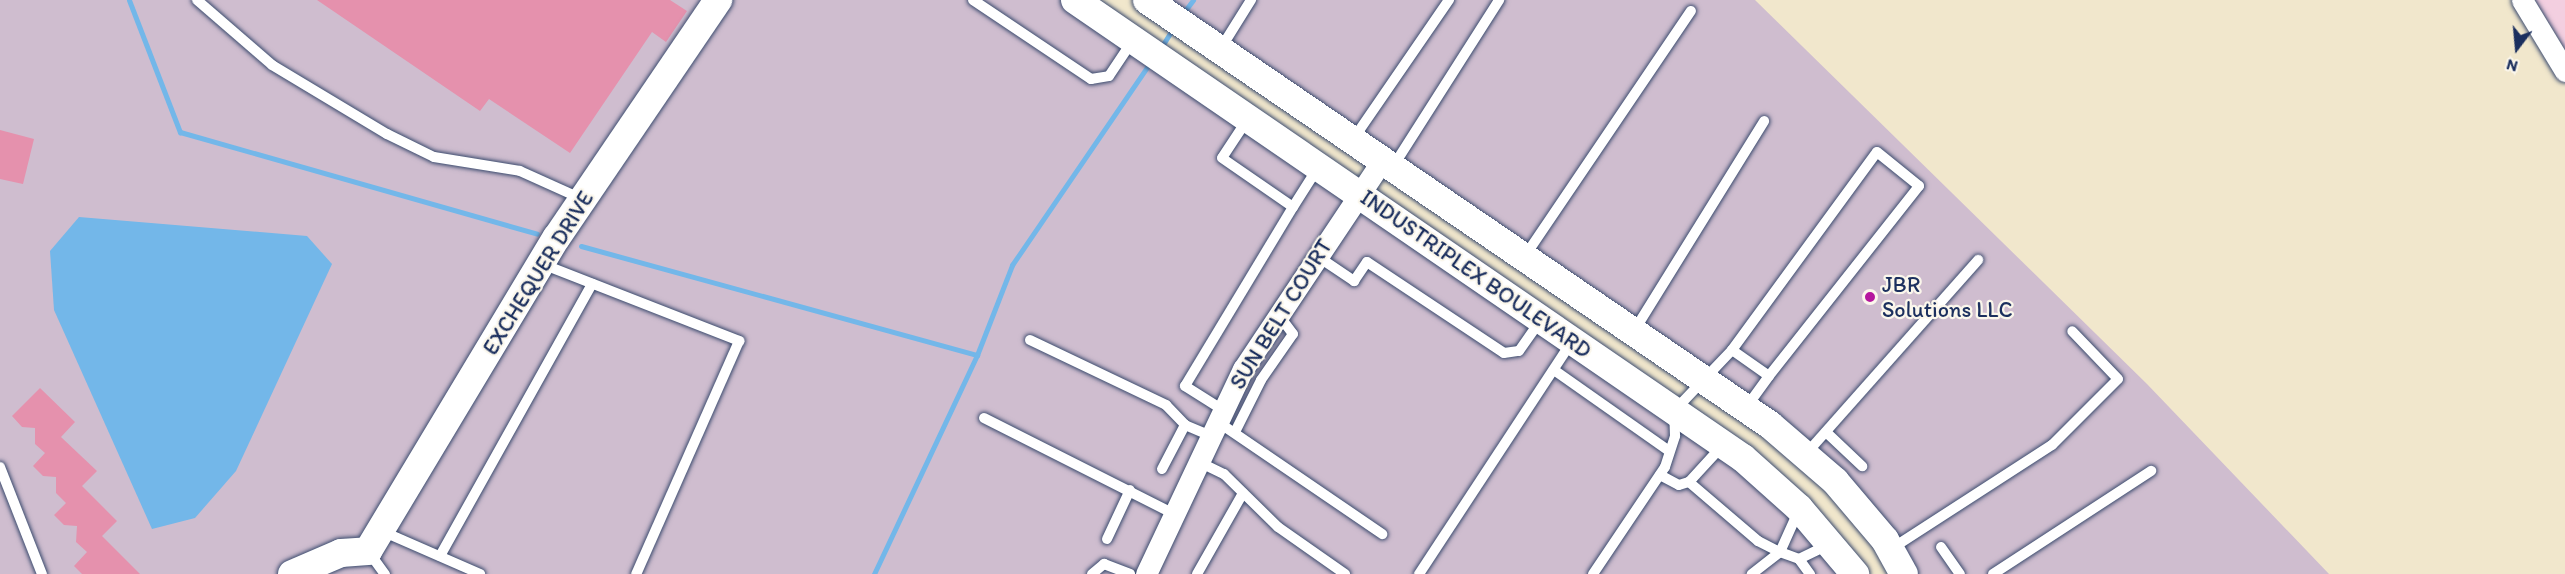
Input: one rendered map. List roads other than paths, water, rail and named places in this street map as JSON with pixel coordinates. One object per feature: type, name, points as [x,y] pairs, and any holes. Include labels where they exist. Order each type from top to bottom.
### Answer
[{"type":"street","name":"EXCHEQUER DRIVE","points":[[372,552],[541,264],[718,0]]},
{"type":"street","name":"INDUSTRIPLEX BOULEVARD","points":[[1075,0],[1102,12],[1134,40],[1723,445],[1799,508],[1855,574]]},
{"type":"street","name":"INDUSTRIPLEX BOULEVARD","points":[[1147,0],[1388,162],[1745,408],[1836,481],[1890,549],[1904,574]]},
{"type":"street","points":[[2522,0],[2565,71]]},
{"type":"street","name":"SUN BELT COURT","points":[[1146,574],[1199,462],[1222,425],[1278,314],[1358,192],[1388,162]]},
{"type":"street","points":[[292,574],[341,554],[372,552]]},
{"type":"lane","points":[[196,0],[272,65],[387,134],[434,157],[520,171],[583,199]]},
{"type":"lane","points":[[973,0],[1091,79],[1108,76],[1134,40]]},
{"type":"lane","points":[[1220,49],[1251,0]]},
{"type":"lane","points":[[1353,139],[1449,0]]},
{"type":"lane","points":[[1388,162],[1499,0]]},
{"type":"lane","points":[[1525,256],[1691,11]]},
{"type":"lane","points":[[1248,117],[1222,158],[1293,207]]},
{"type":"lane","points":[[1634,332],[1764,121]]},
{"type":"lane","points":[[1593,574],[1660,475],[1675,436],[1674,411],[1706,381],[1732,350],[1877,152],[1919,186],[1745,408]]},
{"type":"lane","points":[[1319,166],[1185,386],[1222,425],[1382,534]]},
{"type":"lane","points":[[1317,256],[1354,281],[1367,262],[1504,353],[1519,351],[1542,319]]},
{"type":"lane","points":[[1805,455],[1978,260]]},
{"type":"lane","points":[[541,264],[739,341],[636,574]]},
{"type":"lane","points":[[440,556],[592,284]]},
{"type":"lane","points":[[1890,549],[2052,445],[2118,379],[2072,331]]},
{"type":"lane","points":[[1030,340],[1166,405],[1185,425],[1222,425]]},
{"type":"lane","points":[[1419,574],[1573,341]]},
{"type":"lane","points":[[1732,350],[1768,376]]},
{"type":"lane","points":[[1554,370],[1668,450]]},
{"type":"lane","points":[[984,417],[1174,514]]},
{"type":"lane","points":[[1162,469],[1185,425]]},
{"type":"lane","points":[[1826,432],[1862,466]]},
{"type":"lane","points":[[1660,475],[1679,485],[1689,482],[1723,445]]},
{"type":"lane","points":[[1199,462],[1224,474],[1278,527],[1345,574]]},
{"type":"lane","points":[[0,467],[42,574]]},
{"type":"lane","points":[[1993,574],[2151,471]]},
{"type":"lane","points":[[1689,482],[1758,541],[1799,559],[1810,574]]},
{"type":"lane","points":[[1107,539],[1130,490]]},
{"type":"lane","points":[[1197,574],[1243,493]]},
{"type":"lane","points":[[1752,574],[1780,552],[1799,508]]},
{"type":"lane","points":[[1799,559],[1831,543]]},
{"type":"lane","points":[[1941,546],[1960,574]]},
{"type":"lane","points":[[372,552],[440,556],[480,574]]},
{"type":"lane","points":[[372,552],[385,574]]},
{"type":"lane","points":[[1092,574],[1104,564],[1130,574]]},
{"type":"water","points":[[79,217],[307,236],[332,264],[236,471],[195,518],[152,529],[54,310],[50,251]]},
{"type":"waterway","points":[[129,0],[180,132],[537,234]]},
{"type":"waterway","points":[[1184,12],[1193,0]]},
{"type":"waterway","points":[[1162,46],[1172,30]]},
{"type":"waterway","points":[[977,355],[1012,265],[1150,63]]},
{"type":"waterway","points":[[581,246],[977,355],[874,574]]},
{"type":"place","name":"JBR Solutions LLC","points":[[1870,297]]}]
